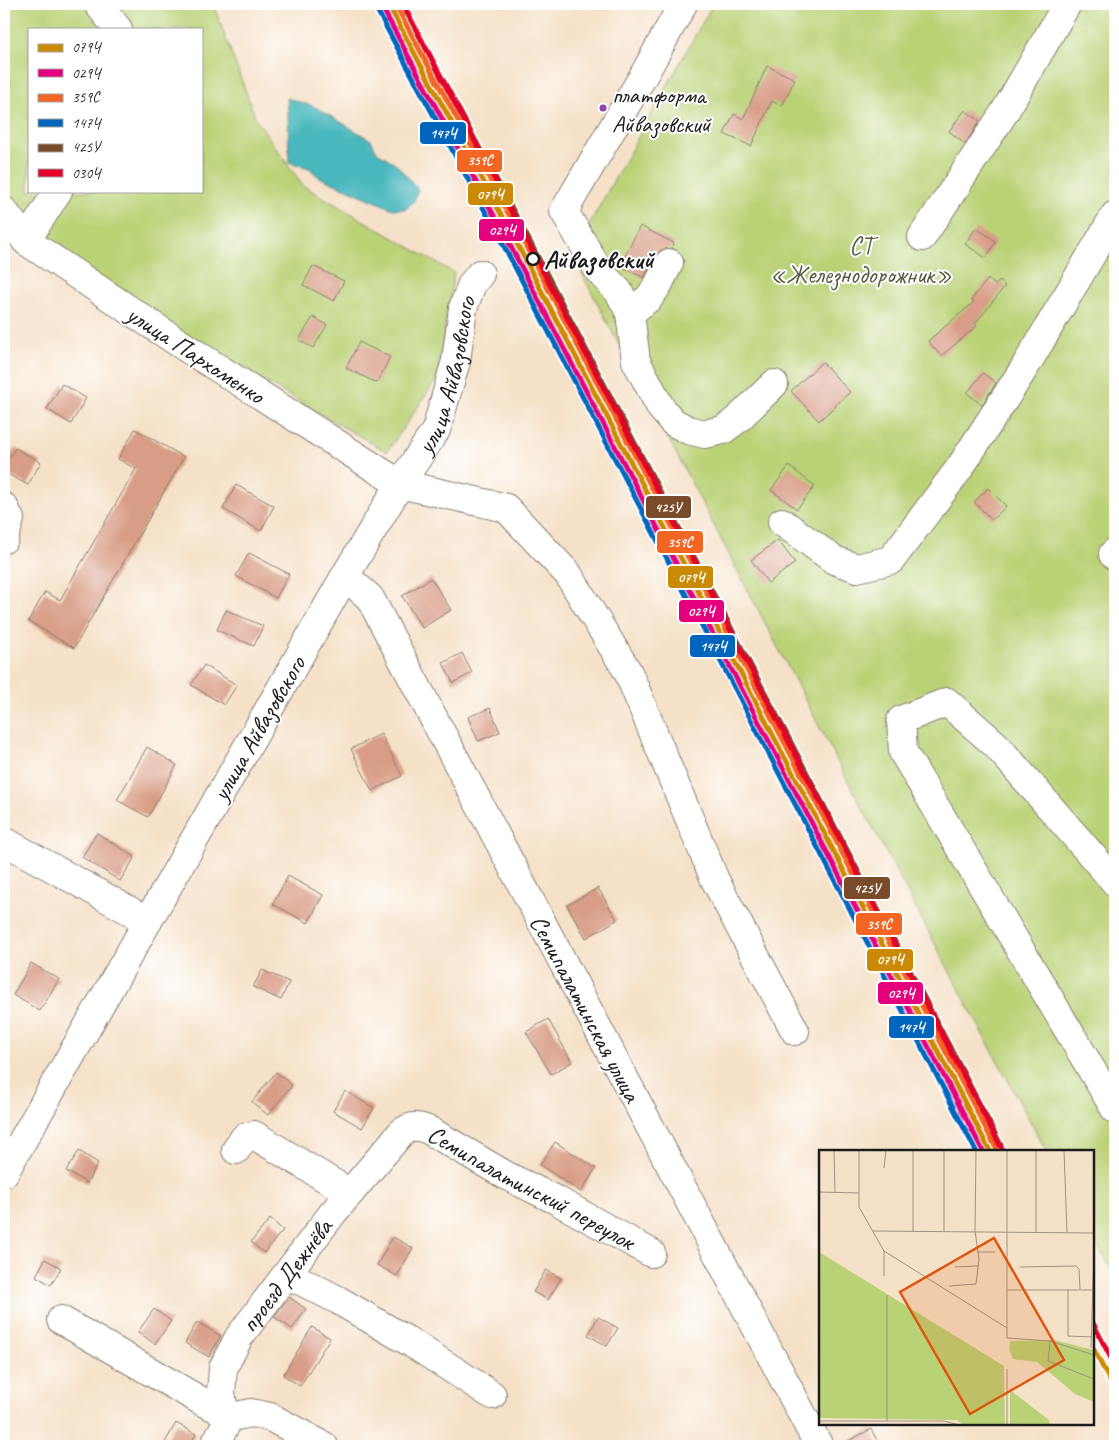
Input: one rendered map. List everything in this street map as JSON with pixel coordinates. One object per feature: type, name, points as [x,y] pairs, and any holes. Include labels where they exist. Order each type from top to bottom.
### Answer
[{"type":"street","points":[[98,4],[117,28]]},
{"type":"street","points":[[683,4],[564,211],[599,270],[619,292],[630,313],[636,361],[661,408],[673,422],[688,430],[705,434],[723,430],[738,419],[774,384]]},
{"type":"street","points":[[922,237],[1004,113],[1057,7]]},
{"type":"street","points":[[26,241],[57,192]]},
{"type":"street","name":"улица Пархоменко","points":[[4,211],[26,241],[185,347],[400,484],[506,508],[568,574],[628,672],[715,880],[794,1031]]},
{"type":"street","points":[[782,522],[834,560],[857,568],[891,560],[964,462],[1025,367],[1115,216]]},
{"type":"street","points":[[630,313],[649,298],[658,286],[669,263]]},
{"type":"street","name":"улица Айвазовского","points":[[4,1173],[345,576],[400,484],[436,430],[456,361],[462,308],[472,284],[480,274]]},
{"type":"street","points":[[4,507],[10,519],[4,539]]},
{"type":"street","points":[[1115,552],[1113,554],[1115,556]]},
{"type":"street","name":"Семипалатинская улица","points":[[345,576],[370,598],[819,1446]]},
{"type":"street","points":[[1115,882],[996,745],[947,702],[901,720],[903,752],[1115,1109]]},
{"type":"street","points":[[4,841],[148,921]]},
{"type":"street","name":"проезд Дежнёва","points":[[225,1415],[221,1392],[223,1368],[239,1337],[350,1193],[401,1133],[410,1126]]},
{"type":"street","name":"Семипалатинский переулок","points":[[410,1126],[421,1126],[507,1176],[556,1200],[650,1253]]},
{"type":"street","points":[[236,1150],[244,1138],[254,1135],[350,1193]]},
{"type":"street","points":[[284,1279],[299,1280],[338,1300],[413,1344],[492,1395]]},
{"type":"street","points":[[61,1320],[225,1415],[251,1413],[270,1417],[324,1446]]},
{"type":"street","points":[[214,1446],[226,1424],[225,1415]]},
{"type":"green space","points":[[4,4],[213,4],[256,119],[302,185],[454,273],[436,380],[387,452],[4,231]]},
{"type":"green space","name":"СТ «Железнодорожник»","points":[[713,4],[1115,4],[1115,1276],[1094,1240],[1094,1150],[1045,1150],[850,785],[572,255]]},
{"type":"water","points":[[287,98],[315,107],[371,140],[377,152],[395,163],[418,189],[414,201],[406,209],[393,209],[319,177],[309,168],[289,162]]},
{"type":"building","points":[[767,66],[795,79],[782,106],[772,101],[751,146],[724,134],[734,114],[743,119]]},
{"type":"building","points":[[965,110],[980,121],[965,144],[949,131]]},
{"type":"building","points":[[640,226],[674,243],[672,248],[661,250],[655,256],[644,278],[620,266]]},
{"type":"building","points":[[976,228],[996,241],[986,258],[965,244]]},
{"type":"building","points":[[313,266],[344,281],[334,301],[303,285]]},
{"type":"building","points":[[988,279],[995,285],[1000,281],[1005,286],[975,324],[977,326],[941,356],[928,341],[974,302],[971,300]]},
{"type":"building","points":[[313,317],[327,325],[313,348],[299,340]]},
{"type":"building","points":[[359,342],[390,357],[377,383],[346,368]]},
{"type":"building","points":[[822,362],[850,392],[819,421],[791,391]]},
{"type":"building","points":[[983,373],[996,383],[982,405],[967,393]]},
{"type":"building","points":[[62,384],[86,398],[71,424],[47,409]]},
{"type":"building","points":[[135,429],[184,457],[74,648],[28,621],[45,592],[60,600],[136,469],[118,459]]},
{"type":"building","points":[[15,448],[41,462],[28,485],[4,472],[4,467]]},
{"type":"building","points":[[789,466],[815,486],[797,509],[771,490]]},
{"type":"building","points":[[236,485],[274,506],[261,531],[223,509]]},
{"type":"building","points":[[988,488],[1006,506],[992,520],[974,502]]},
{"type":"building","points":[[778,540],[795,563],[768,583],[751,560]]},
{"type":"building","points":[[249,553],[289,574],[276,598],[236,576]]},
{"type":"building","points":[[431,578],[451,610],[422,628],[402,596]]},
{"type":"building","points":[[226,610],[263,626],[254,646],[217,630]]},
{"type":"building","points":[[462,653],[472,673],[453,683],[443,663]]},
{"type":"building","points":[[204,665],[237,685],[224,705],[191,685]]},
{"type":"building","points":[[490,708],[500,732],[478,741],[468,717]]},
{"type":"building","points":[[381,734],[402,776],[372,791],[351,749]]},
{"type":"building","points":[[147,747],[177,765],[148,817],[117,800]]},
{"type":"building","points":[[97,833],[135,857],[120,881],[82,857]]},
{"type":"building","points":[[288,876],[323,895],[308,923],[273,904]]},
{"type":"building","points":[[598,888],[617,920],[586,938],[567,905]]},
{"type":"building","points":[[31,963],[59,979],[40,1011],[13,995]]},
{"type":"building","points":[[262,970],[289,982],[281,1000],[253,987]]},
{"type":"building","points":[[548,1019],[572,1062],[551,1074],[526,1032]]},
{"type":"building","points":[[276,1072],[292,1085],[268,1115],[252,1102]]},
{"type":"building","points":[[345,1091],[374,1108],[362,1128],[333,1111]]},
{"type":"building","points":[[555,1142],[596,1168],[581,1192],[540,1165]]},
{"type":"building","points":[[79,1151],[98,1163],[87,1183],[66,1171]]},
{"type":"building","points":[[270,1219],[283,1230],[264,1253],[251,1242]]},
{"type":"building","points":[[393,1237],[413,1248],[397,1276],[377,1265]]},
{"type":"building","points":[[45,1259],[61,1268],[51,1285],[36,1276]]},
{"type":"building","points":[[546,1270],[561,1278],[548,1300],[533,1292]]},
{"type":"building","points":[[289,1297],[306,1309],[292,1329],[274,1317]]},
{"type":"building","points":[[154,1309],[171,1321],[155,1344],[138,1332]]},
{"type":"building","points":[[598,1317],[618,1328],[607,1346],[588,1335]]},
{"type":"building","points":[[197,1322],[221,1336],[209,1357],[185,1343]]},
{"type":"building","points":[[312,1327],[330,1338],[300,1386],[283,1375]]},
{"type":"building","points":[[176,1423],[196,1434],[189,1446],[163,1446]]},
{"type":"building","points":[[871,1429],[880,1446],[839,1446]]},
{"type":"transit line","name":"079Ч","points":[[388,4],[517,244],[989,1150]]},
{"type":"transit line","name":"359С","points":[[395,4],[523,241],[996,1148]]},
{"type":"transit line","name":"425У","points":[[402,4],[528,238],[1001,1145]]},
{"type":"transit line","name":"030Ч","points":[[403,4],[1002,1150]]},
{"type":"transit line","name":"029Ч","points":[[382,7],[511,247],[982,1150]]},
{"type":"transit line","name":"147Ч","points":[[377,10],[506,250],[975,1150]]},
{"type":"transit line","name":"030Ч","points":[[1094,1325],[1115,1366]]},
{"type":"transit line","name":"079Ч","points":[[1094,1350],[1115,1391]]},
{"type":"place","name":"платформа Айвазовский","points":[[603,108]]},
{"type":"place","name":"Айвазовский","points":[[533,259]]}]
